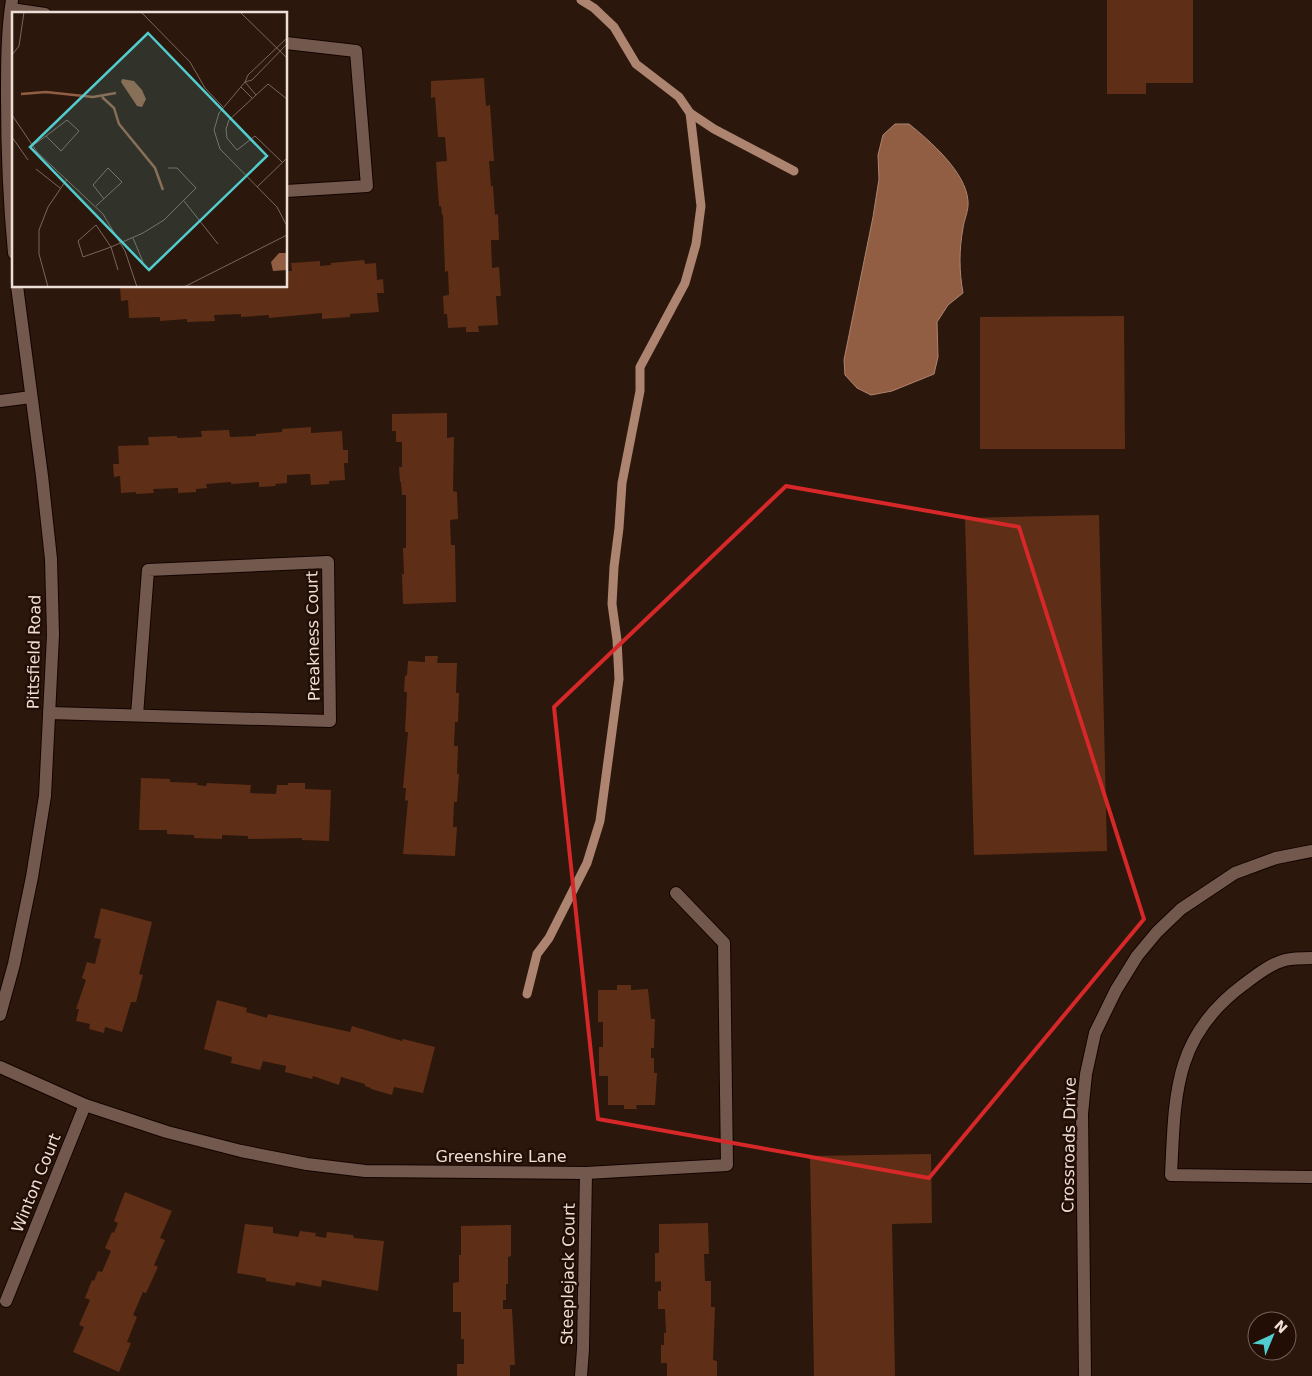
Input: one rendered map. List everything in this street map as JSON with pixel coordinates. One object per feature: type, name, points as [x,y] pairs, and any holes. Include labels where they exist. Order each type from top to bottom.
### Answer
[{"type":"street","points":[[12,231],[7,133],[7,70],[11,4],[38,12]]},
{"type":"street","points":[[288,43],[356,51],[367,186],[288,191]]},
{"type":"street","name":"Pittsfield Road","points":[[0,1015],[16,954],[32,877],[45,796],[53,635],[51,559],[17,288]]},
{"type":"street","points":[[0,401],[31,397]]},
{"type":"street","name":"Preakness Court","points":[[49,713],[330,721],[328,562],[148,570],[137,715]]},
{"type":"street","name":"Crossroads Drive","points":[[1085,1376],[1082,1114],[1086,1074],[1095,1033],[1116,990],[1137,956],[1157,932],[1181,909],[1235,874],[1276,858],[1312,851]]},
{"type":"street","name":"Greenshire Lane","points":[[0,1067],[85,1104],[168,1132],[241,1151],[307,1164],[365,1171],[586,1173],[727,1165],[724,942],[676,893]]},
{"type":"street","points":[[1312,958],[1285,960],[1258,974],[1230,994],[1209,1015],[1188,1048],[1177,1085],[1171,1175],[1312,1177]]},
{"type":"street","name":"Winton Court","points":[[6,1301],[85,1104]]},
{"type":"street","name":"Steeplejack Court","points":[[581,1376],[586,1173]]},
{"type":"highlighted area","points":[[786,486],[1019,527],[1144,919],[929,1178],[598,1119],[554,707]]},
{"type":"shaded area","points":[[895,124],[909,124],[927,139],[954,168],[966,190],[968,204],[960,252],[963,293],[948,305],[937,322],[938,357],[934,374],[892,391],[871,395],[857,388],[845,375],[844,360],[873,217],[879,179],[878,155],[883,135]]},
{"type":"building","points":[[1107,0],[1193,0],[1193,83],[1146,83],[1146,94],[1107,94]]},
{"type":"building","points":[[484,78],[486,106],[490,105],[494,161],[489,161],[491,186],[493,186],[495,215],[498,214],[499,240],[491,240],[492,268],[499,267],[501,296],[496,296],[498,325],[478,326],[479,332],[466,332],[466,327],[448,328],[447,314],[444,314],[443,296],[449,295],[448,271],[445,272],[443,215],[441,206],[439,206],[436,162],[447,161],[445,137],[438,137],[435,97],[431,98],[431,81]]},
{"type":"building","points":[[364,260],[365,264],[376,263],[377,280],[383,279],[384,293],[377,293],[379,312],[350,314],[350,317],[322,319],[322,313],[269,318],[269,315],[241,317],[241,314],[214,315],[215,321],[187,322],[187,319],[160,321],[160,317],[129,318],[128,300],[121,301],[120,288],[288,288],[288,271],[292,271],[291,263],[320,261],[320,266],[331,265],[331,263]]},
{"type":"building","points":[[1124,316],[1125,449],[980,449],[980,317]]},
{"type":"building","points":[[447,413],[447,438],[454,437],[453,491],[457,492],[458,519],[450,520],[451,545],[455,545],[456,602],[403,604],[402,574],[404,574],[403,548],[406,548],[406,495],[402,495],[400,482],[399,467],[402,467],[402,442],[396,442],[396,431],[392,431],[392,414]]},
{"type":"building","points":[[311,427],[311,433],[342,431],[343,450],[348,450],[348,463],[344,463],[345,480],[329,481],[329,484],[311,485],[310,474],[287,475],[287,483],[275,484],[276,486],[259,487],[259,482],[231,484],[231,482],[206,484],[207,488],[196,489],[196,492],[178,493],[178,488],[153,489],[154,493],[136,494],[136,492],[121,493],[120,476],[114,477],[113,464],[119,464],[118,446],[149,445],[148,437],[202,437],[201,431],[229,430],[230,437],[256,436],[256,434],[282,432],[282,429]]},
{"type":"building","points":[[1099,515],[1107,851],[974,855],[965,518]]},
{"type":"building","points":[[425,656],[438,656],[437,663],[457,663],[456,693],[459,693],[458,722],[455,722],[454,746],[458,746],[457,774],[459,774],[457,802],[454,802],[453,827],[457,827],[455,856],[403,854],[408,800],[405,801],[406,788],[403,788],[408,732],[405,732],[407,692],[404,692],[405,676],[407,675],[408,661],[425,662]]},
{"type":"building","points":[[141,778],[170,779],[170,782],[197,783],[197,785],[206,786],[207,783],[251,785],[250,793],[276,794],[277,785],[288,785],[288,783],[305,783],[305,789],[331,790],[329,841],[302,840],[302,838],[248,839],[248,836],[222,835],[222,839],[194,838],[194,835],[167,834],[167,830],[139,830]]},
{"type":"building","points":[[101,908],[152,922],[139,974],[143,975],[136,1002],[131,1002],[122,1032],[105,1027],[104,1033],[89,1029],[90,1024],[76,1021],[79,1009],[76,1009],[86,980],[82,978],[87,962],[95,964],[101,939],[94,938]]},
{"type":"building","points":[[617,985],[631,985],[631,990],[648,989],[651,1019],[655,1019],[654,1048],[651,1048],[651,1058],[654,1058],[654,1073],[657,1073],[655,1105],[636,1105],[637,1109],[624,1109],[624,1105],[608,1105],[608,1076],[599,1076],[599,1047],[603,1047],[603,1022],[598,1022],[598,990],[617,990]]},
{"type":"building","points":[[217,1000],[247,1008],[246,1012],[267,1018],[268,1014],[350,1032],[352,1026],[402,1041],[403,1039],[435,1047],[423,1093],[394,1087],[392,1095],[341,1077],[339,1085],[313,1076],[312,1079],[285,1072],[286,1066],[263,1061],[260,1070],[231,1063],[232,1057],[204,1049]]},
{"type":"building","points":[[931,1154],[932,1223],[892,1224],[895,1376],[814,1376],[810,1156]]},
{"type":"building","points":[[125,1192],[172,1211],[160,1238],[165,1240],[154,1265],[158,1267],[146,1293],[143,1292],[133,1315],[137,1317],[127,1342],[131,1343],[119,1372],[73,1352],[84,1327],[79,1325],[90,1300],[85,1298],[92,1280],[94,1281],[98,1271],[102,1272],[111,1251],[105,1248],[118,1223],[114,1221]]},
{"type":"building","points":[[708,1223],[709,1254],[704,1254],[705,1281],[711,1281],[711,1307],[715,1307],[713,1360],[717,1361],[717,1376],[667,1376],[667,1363],[661,1363],[661,1345],[664,1345],[664,1333],[666,1333],[665,1309],[658,1309],[658,1291],[661,1291],[661,1281],[655,1282],[655,1253],[659,1253],[659,1224]]},
{"type":"building","points":[[245,1224],[273,1227],[273,1233],[298,1237],[300,1231],[316,1233],[315,1236],[326,1238],[327,1232],[353,1235],[354,1238],[384,1241],[378,1291],[322,1280],[321,1287],[296,1282],[295,1286],[237,1273]]},
{"type":"building","points":[[511,1225],[511,1256],[508,1257],[508,1284],[506,1284],[506,1300],[503,1300],[503,1309],[512,1309],[515,1365],[510,1365],[510,1376],[457,1376],[457,1364],[464,1364],[464,1339],[461,1339],[461,1312],[453,1312],[453,1283],[459,1282],[461,1226]]},
{"type":"waterway","points":[[581,0],[594,8],[614,27],[636,64],[679,97],[690,113],[714,129],[794,171]]},
{"type":"waterway","points":[[527,994],[537,954],[549,938],[587,863],[600,821],[619,679],[617,640],[612,604],[614,567],[622,483],[640,391],[640,367],[685,283],[696,244],[701,206],[690,113]]}]
